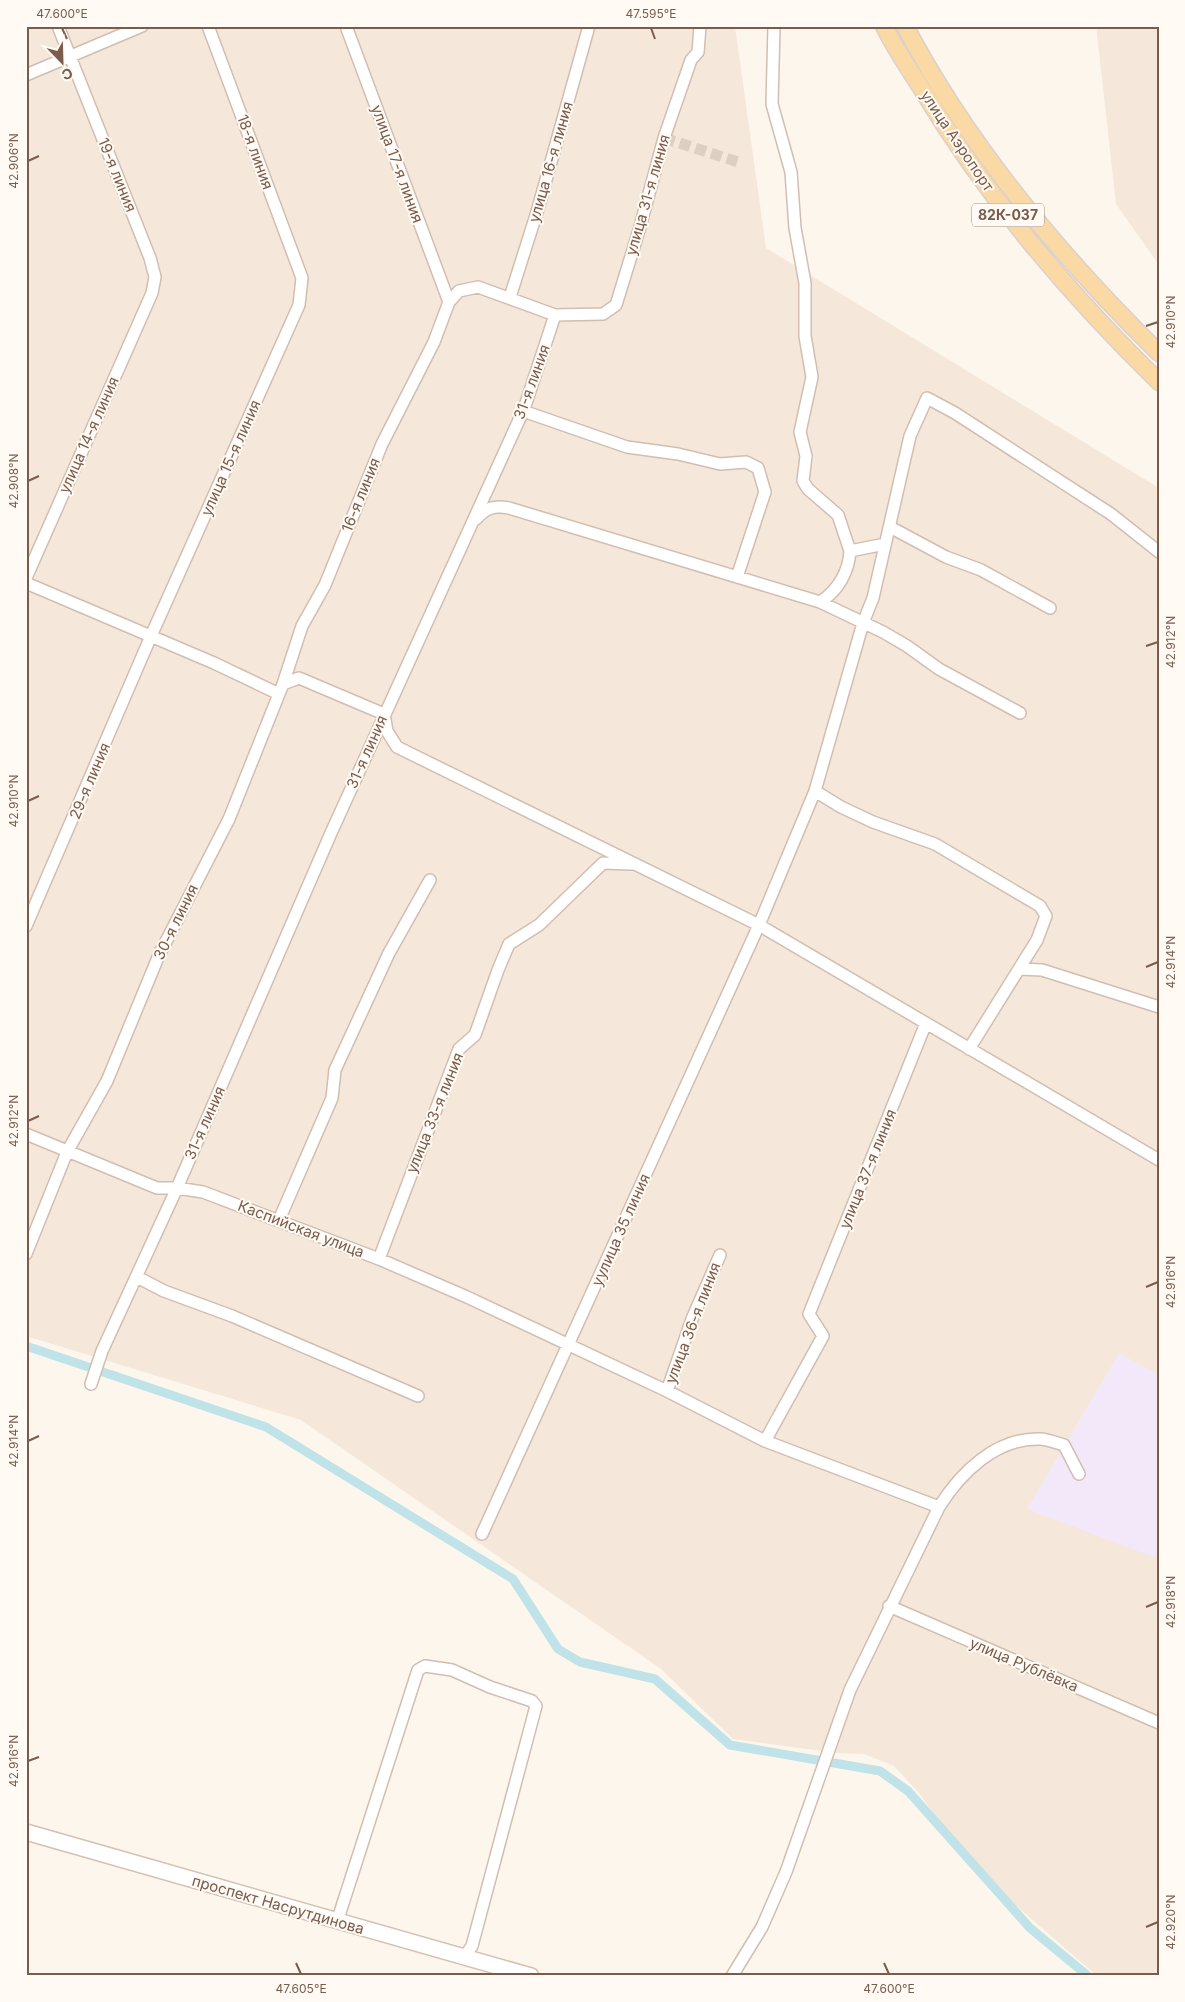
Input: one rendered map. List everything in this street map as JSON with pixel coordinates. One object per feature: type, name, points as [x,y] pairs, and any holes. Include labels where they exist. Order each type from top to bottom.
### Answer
[{"type":"main road","name":"улица Аэропорт","points":[[884,26],[952,140],[1026,240],[1117,341],[1159,382]]},
{"type":"main road","name":"улица Аэропорт","points":[[905,26],[958,114],[1008,185],[1053,241],[1113,308],[1159,353]]},
{"type":"main road","name":"проспект Насрутдинова","points":[[26,1832],[531,1976]]},
{"type":"street","name":"19-я линия","points":[[58,26],[150,258],[155,277],[152,293]]},
{"type":"street","points":[[26,75],[142,26]]},
{"type":"street","name":"18-я линия","points":[[208,26],[302,278]]},
{"type":"street","name":"улица 17-я линия","points":[[346,26],[449,302]]},
{"type":"street","name":"улица 16-я линия","points":[[510,297],[537,212],[589,26]]},
{"type":"street","name":"улица 31-я линия","points":[[556,315],[603,314],[616,305],[664,138],[691,60],[698,52],[700,26]]},
{"type":"street","points":[[774,26],[772,104],[791,172],[795,228],[805,283],[805,336],[812,377],[800,432],[806,456],[803,481],[808,489],[838,515],[850,551],[847,571],[835,589],[820,602]]},
{"type":"street","name":"улица 15-я линия","points":[[151,636],[299,305],[302,278]]},
{"type":"street","points":[[449,302],[459,291],[470,287],[478,287],[556,315]]},
{"type":"street","name":"улица 14-я линия","points":[[26,578],[152,293]]},
{"type":"street","name":"16-я линия","points":[[281,689],[302,626],[325,585],[382,444],[434,342],[449,302]]},
{"type":"street","name":"31-я линия","points":[[91,1384],[102,1351],[177,1188],[384,714],[523,412],[556,315]]},
{"type":"street","name":"уулица 35 линия","points":[[482,1534],[759,925],[815,791],[863,623],[873,598],[910,436],[927,398],[955,413],[1111,514],[1159,552]]},
{"type":"street","points":[[523,412],[627,447],[678,454],[720,464],[746,462],[758,468],[765,492],[737,577]]},
{"type":"street","points":[[470,526],[484,510],[501,507],[820,602],[908,646],[939,669],[1020,713]]},
{"type":"street","points":[[890,527],[912,537],[946,557],[981,570],[1050,608]]},
{"type":"street","points":[[850,551],[885,544]]},
{"type":"street","points":[[26,583],[281,689],[300,678],[384,714],[387,731],[397,747],[759,925],[1159,1160]]},
{"type":"street","name":"29-я линия","points":[[26,926],[151,636]]},
{"type":"street","name":"30-я линия","points":[[26,1254],[67,1152],[106,1080],[159,955],[229,819],[281,689]]},
{"type":"street","points":[[815,791],[841,807],[873,822],[935,844],[1040,906],[1046,916],[1043,927],[1020,969],[969,1049]]},
{"type":"street","name":"улица 33-я линия","points":[[379,1259],[459,1048],[475,1035],[509,944],[539,925],[603,862],[639,865]]},
{"type":"street","points":[[279,1220],[332,1098],[335,1070],[390,953],[430,880]]},
{"type":"street","points":[[1020,969],[1042,970],[1159,1007]]},
{"type":"street","name":"улица 37-я линия","points":[[765,1442],[823,1336],[809,1314],[926,1023]]},
{"type":"street","name":"Каспийская улица","points":[[26,1134],[157,1188],[177,1188],[203,1192],[379,1259],[569,1344],[667,1391],[765,1442],[939,1507]]},
{"type":"street","name":"улица 36-я линия","points":[[667,1391],[692,1319],[720,1255]]},
{"type":"street","points":[[137,1277],[164,1291],[232,1316],[418,1396]]},
{"type":"street","points":[[732,1976],[762,1927],[786,1872],[850,1690],[889,1606],[939,1507],[951,1488],[974,1464],[1005,1445],[1041,1439],[1064,1445],[1079,1474]]},
{"type":"street","name":"улица Рублёвка","points":[[889,1606],[1159,1723]]},
{"type":"street","points":[[337,1922],[418,1670],[426,1666],[452,1670],[490,1688],[532,1701],[536,1706],[472,1946],[464,1957]]},
{"type":"shaded area","points":[[26,26],[735,26],[766,248],[1159,488],[1159,1976],[1097,1976],[1013,1903],[941,1824],[919,1793],[894,1766],[864,1754],[837,1753],[733,1739],[661,1669],[301,1420],[26,1336]]},
{"type":"shaded area","points":[[1096,26],[1159,26],[1159,265],[1116,204]]},
{"type":"shaded area","points":[[1119,1353],[1159,1375],[1159,1548],[1154,1557],[1027,1509]]},
{"type":"waterway","points":[[26,1346],[266,1427],[513,1579],[558,1649],[580,1662],[655,1679],[730,1745],[880,1771],[908,1791],[1030,1928],[1088,1976]]},
{"type":"tunnel","points":[[664,138],[741,163]]}]
